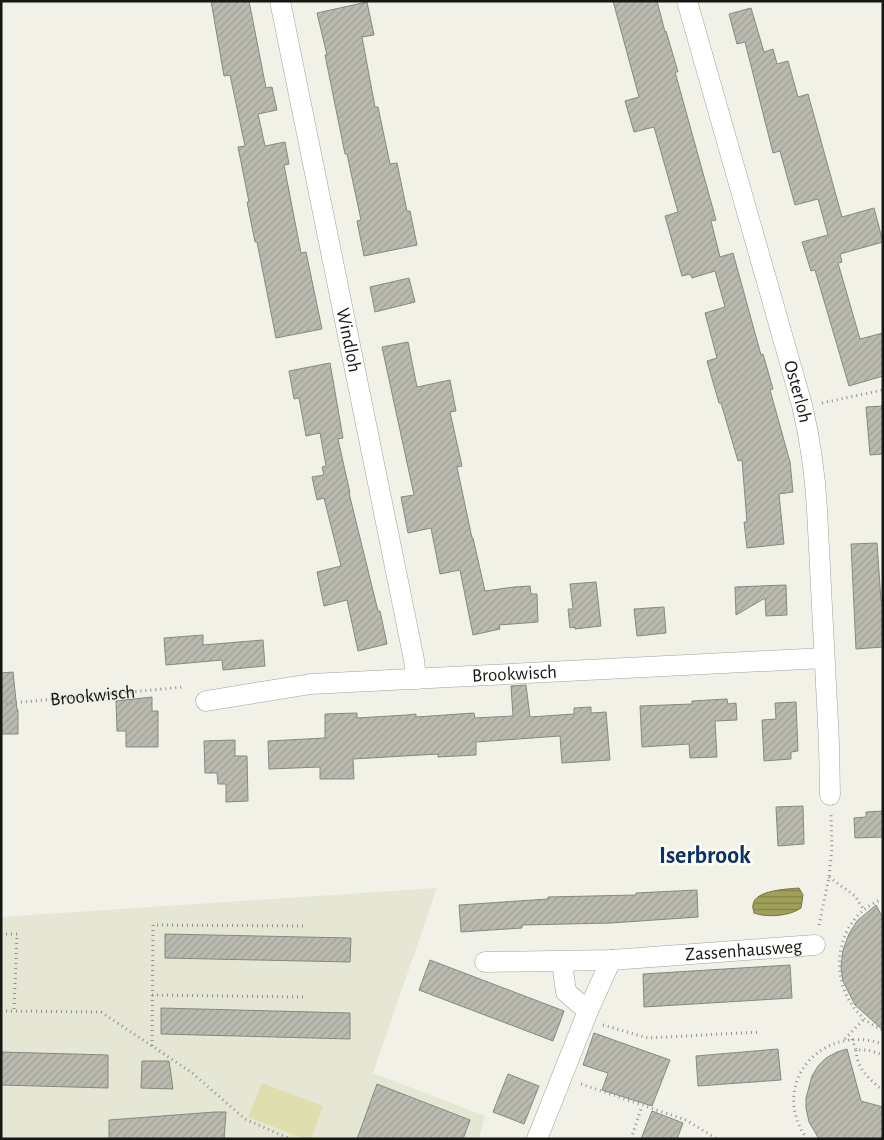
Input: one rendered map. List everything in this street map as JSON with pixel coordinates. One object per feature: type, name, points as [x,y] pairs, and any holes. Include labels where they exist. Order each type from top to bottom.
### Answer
[{"type":"street","name":"Windloh","points":[[280,1],[414,660],[416,680]]},
{"type":"street","name":"Osterloh","points":[[687,1],[805,415],[815,474],[830,795]]},
{"type":"street","name":"Brookwisch","points":[[206,701],[311,684],[824,658]]},
{"type":"street","name":"Zassenhausweg","points":[[486,962],[611,960],[815,946]]},
{"type":"street","points":[[536,1139],[611,960]]},
{"type":"street","points":[[562,962],[566,992],[586,1016]]},
{"type":"path","points":[[818,404],[883,390]]},
{"type":"path","name":"Brookwisch","points":[[1,704],[184,687]]},
{"type":"path","name":"Zassenhausweg","points":[[815,946],[829,877],[832,848],[830,795]]},
{"type":"path","points":[[829,877],[855,896],[864,910]]},
{"type":"path","points":[[883,899],[864,910],[855,919],[847,931],[842,944],[839,964],[841,985],[854,1009],[864,1019],[883,1030]]},
{"type":"path","points":[[152,1046],[153,925],[307,926]]},
{"type":"path","points":[[1,934],[17,934],[14,1011]]},
{"type":"path","points":[[152,995],[306,997]]},
{"type":"path","points":[[1,1011],[101,1012],[191,1072],[245,1119],[290,1139]]},
{"type":"path","points":[[586,1016],[648,1038],[760,1032]]},
{"type":"path","points":[[844,1040],[864,1019]]},
{"type":"path","points":[[852,1039],[862,1072],[883,1091]]},
{"type":"path","points":[[807,1139],[796,1118],[794,1103],[795,1088],[800,1074],[808,1061],[818,1051],[831,1043],[844,1040],[871,1040],[883,1044]]},
{"type":"path","points":[[856,1050],[868,1050],[883,1056]]},
{"type":"path","points":[[561,1077],[686,1120],[717,1139]]},
{"type":"path","points":[[631,1139],[642,1106]]},
{"type":"shaded area","points":[[437,888],[373,1073],[485,1116],[479,1139],[1,1139],[1,917]]},
{"type":"shaded area","points":[[799,888],[803,895],[801,908],[796,911],[778,915],[759,915],[754,913],[753,905],[759,896],[772,891]]},
{"type":"green space","points":[[262,1083],[323,1106],[311,1139],[305,1139],[248,1117]]},
{"type":"building","points":[[211,1],[249,1],[266,88],[272,87],[277,110],[258,114],[265,146],[285,142],[289,164],[284,165],[301,253],[306,252],[322,329],[276,338],[247,202],[249,202],[238,147],[245,146],[230,75],[224,76]]},
{"type":"building","points":[[613,1],[657,1],[678,72],[675,72],[716,220],[711,221],[720,257],[733,253],[761,355],[763,354],[773,389],[770,390],[790,462],[793,492],[779,494],[784,544],[747,548],[744,522],[747,522],[742,460],[738,461],[707,361],[717,358],[705,313],[725,307],[715,271],[692,278],[690,274],[682,276],[665,216],[678,212],[654,127],[634,132],[625,101],[639,97]]},
{"type":"building","points":[[367,2],[374,35],[362,37],[375,107],[378,107],[390,164],[397,163],[407,211],[410,211],[417,245],[364,256],[357,221],[361,220],[347,154],[345,154],[325,55],[327,55],[317,13]]},
{"type":"building","points":[[751,8],[764,52],[773,49],[777,64],[788,61],[798,97],[808,94],[842,217],[874,208],[883,242],[840,254],[842,262],[838,263],[860,339],[883,333],[883,376],[849,386],[815,270],[811,271],[802,242],[828,235],[818,199],[795,205],[780,151],[773,153],[745,42],[737,44],[729,14]]},
{"type":"building","points":[[409,278],[415,302],[375,312],[370,287]]},
{"type":"building","points":[[408,342],[417,387],[450,380],[456,411],[450,412],[462,466],[457,467],[485,591],[530,586],[531,594],[537,594],[538,622],[499,625],[500,629],[473,635],[460,570],[440,574],[431,528],[408,533],[401,497],[414,495],[382,347]]},
{"type":"building","points":[[330,363],[343,438],[338,439],[349,493],[387,644],[358,651],[347,600],[324,606],[317,572],[341,566],[324,498],[317,500],[312,477],[324,475],[322,467],[326,466],[320,433],[306,436],[299,398],[294,399],[289,371]]},
{"type":"building","points":[[883,406],[883,454],[870,455],[866,407]]},
{"type":"building","points":[[877,543],[881,601],[883,601],[883,647],[856,649],[851,544]]},
{"type":"building","points":[[596,582],[601,626],[570,628],[568,609],[573,609],[570,584]]},
{"type":"building","points":[[786,585],[787,615],[766,616],[765,598],[736,615],[735,587]]},
{"type":"building","points":[[664,607],[666,633],[637,636],[634,609]]},
{"type":"building","points":[[203,635],[203,645],[263,640],[265,666],[223,670],[222,660],[166,665],[164,638]]},
{"type":"building","points":[[13,672],[18,710],[18,734],[1,734],[1,673]]},
{"type":"building","points":[[526,685],[530,717],[574,714],[574,708],[591,707],[591,713],[606,712],[610,760],[562,763],[560,736],[476,742],[476,755],[438,757],[438,754],[353,759],[354,779],[320,779],[320,767],[269,769],[268,741],[325,738],[325,714],[357,713],[357,718],[416,714],[416,717],[474,713],[475,718],[513,716],[511,686]]},
{"type":"building","points":[[152,697],[152,711],[158,711],[158,747],[126,747],[126,731],[117,731],[116,701]]},
{"type":"building","points":[[727,699],[728,704],[736,703],[737,720],[715,721],[717,757],[690,758],[689,744],[642,747],[640,706],[692,704],[692,701]]},
{"type":"building","points":[[796,702],[798,751],[791,752],[791,759],[764,761],[762,720],[776,719],[775,703]]},
{"type":"building","points":[[235,740],[235,756],[247,756],[248,801],[226,802],[226,784],[218,784],[217,773],[205,773],[204,741]]},
{"type":"building","points":[[803,806],[804,844],[778,846],[776,807]]},
{"type":"building","points":[[883,811],[883,837],[855,838],[854,818],[866,817],[866,812]]},
{"type":"building","points":[[697,890],[698,917],[611,923],[522,925],[522,928],[461,932],[459,905],[548,899],[548,897],[636,895],[636,893]]},
{"type":"building","points":[[876,905],[883,918],[883,1030],[855,1005],[843,981],[841,967],[843,950],[849,934],[857,921]]},
{"type":"building","points":[[165,934],[351,938],[350,962],[165,958]]},
{"type":"building","points":[[430,960],[564,1011],[553,1041],[419,990]]},
{"type":"building","points":[[790,965],[792,998],[644,1007],[643,974]]},
{"type":"building","points":[[161,1008],[350,1013],[350,1039],[161,1034]]},
{"type":"building","points":[[594,1033],[670,1060],[652,1106],[602,1090],[608,1073],[583,1065]]},
{"type":"building","points":[[778,1049],[781,1080],[698,1086],[696,1056]]},
{"type":"building","points":[[847,1049],[861,1101],[883,1107],[883,1139],[819,1139],[809,1122],[806,1098],[812,1076],[826,1058]]},
{"type":"building","points":[[1,1052],[108,1055],[108,1088],[1,1085]]},
{"type":"building","points":[[142,1061],[169,1061],[173,1089],[141,1088]]},
{"type":"building","points":[[508,1074],[539,1086],[524,1124],[493,1112]]},
{"type":"building","points":[[377,1084],[470,1120],[463,1139],[357,1139]]},
{"type":"building","points":[[652,1111],[683,1123],[677,1139],[641,1139]]},
{"type":"building","points":[[226,1112],[224,1139],[109,1139],[109,1120]]},
{"type":"district","name":"Iserbrook","points":[[705,856]]}]
